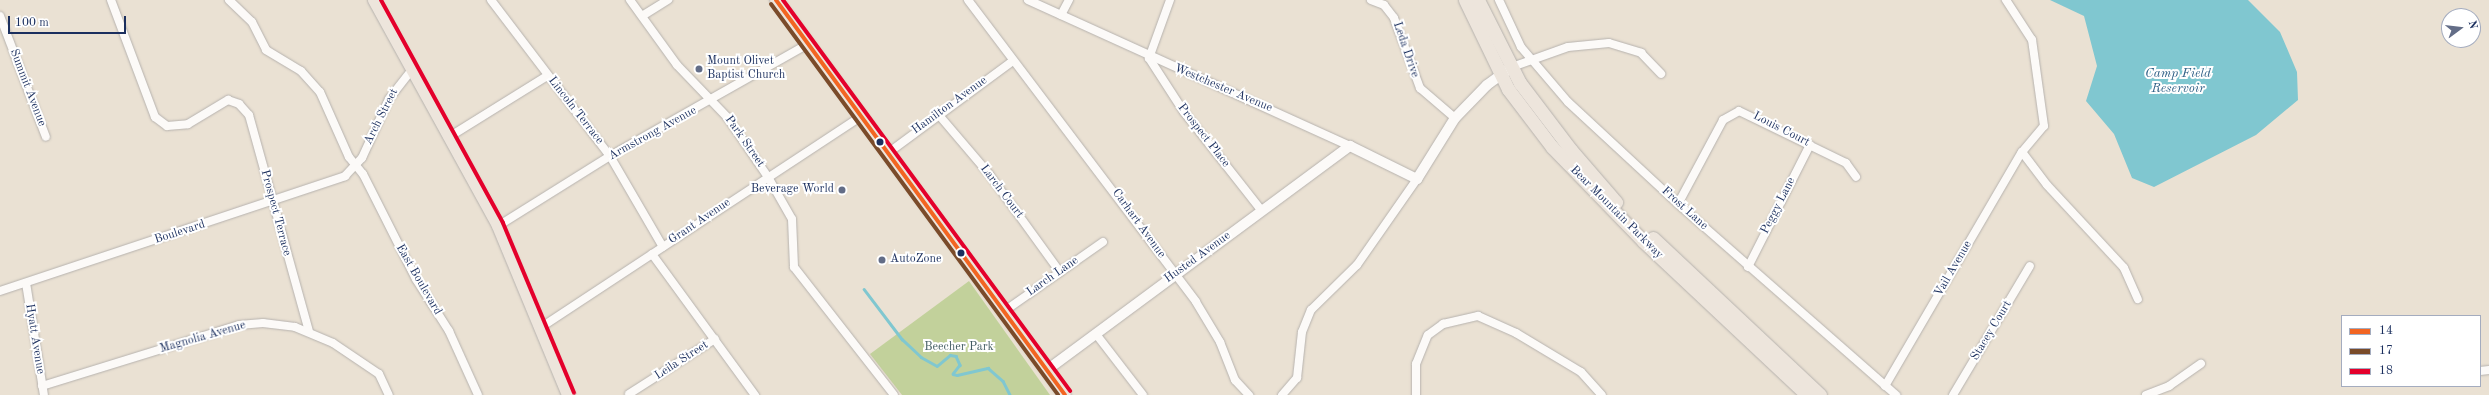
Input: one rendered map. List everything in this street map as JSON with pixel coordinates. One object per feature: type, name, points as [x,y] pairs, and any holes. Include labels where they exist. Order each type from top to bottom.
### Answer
[{"type":"highway","name":"Bear Mountain Parkway","points":[[1466,0],[1501,75],[1534,125],[1581,179],[1807,395]]},
{"type":"highway","name":"Bear Mountain Parkway","points":[[1478,0],[1512,67],[1554,128],[1607,193],[1820,395]]},
{"type":"main road","points":[[374,0],[411,72],[498,226],[568,395]]},
{"type":"main road","points":[[776,0],[1065,395]]},
{"type":"street","name":"Prospect Terrace","points":[[111,0],[149,107],[155,117],[173,127],[188,124],[220,103],[233,101],[249,115],[272,203],[309,331]]},
{"type":"street","name":"East Boulevard","points":[[229,0],[252,22],[266,50],[301,71],[320,92],[356,166],[416,279],[449,331],[478,395]]},
{"type":"street","name":"Lincoln Terrace","points":[[491,0],[547,76],[610,156],[663,247]]},
{"type":"street","name":"Park Street","points":[[630,0],[677,65],[714,100],[768,177],[792,219],[794,267],[894,395]]},
{"type":"street","points":[[642,16],[668,0]]},
{"type":"street","name":"Carhart Avenue","points":[[968,0],[1176,275],[1209,322],[1235,380],[1249,395]]},
{"type":"street","name":"Westchester Avenue","points":[[1028,0],[1149,58],[1350,146],[1417,179]]},
{"type":"street","points":[[1062,15],[1069,0]]},
{"type":"street","points":[[1149,58],[1170,0]]},
{"type":"street","name":"Leda Drive","points":[[1371,0],[1384,5],[1394,18],[1420,88],[1455,118]]},
{"type":"street","name":"Frost Lane","points":[[1499,0],[1529,59],[1568,102],[1748,267],[1896,395]]},
{"type":"street","name":"Vail Avenue","points":[[1884,386],[2022,152],[2044,126],[2032,40],[2006,0]]},
{"type":"street","name":"Summit Avenue","points":[[0,16],[46,137]]},
{"type":"street","points":[[1282,395],[1297,378],[1302,332],[1311,310],[1357,265],[1417,179],[1455,118],[1501,75],[1512,67],[1529,59],[1583,44],[1609,42],[1641,53],[1661,74]]},
{"type":"street","name":"Armstrong Avenue","points":[[498,226],[610,156],[714,100],[808,44]]},
{"type":"street","name":"Prospect Place","points":[[1149,58],[1184,112],[1262,211]]},
{"type":"street","name":"Hamilton Avenue","points":[[888,153],[938,114],[1013,61]]},
{"type":"street","name":"Arch Street","points":[[356,166],[389,99],[411,72]]},
{"type":"street","points":[[449,137],[547,76]]},
{"type":"street","name":"Louis Court","points":[[1678,204],[1723,120],[1731,114],[1747,112],[1846,164],[1856,176]]},
{"type":"street","name":"Larch Court","points":[[938,114],[989,174],[1060,272]]},
{"type":"street","name":"Grant Avenue","points":[[540,328],[861,116]]},
{"type":"street","name":"Peggy Lane","points":[[1748,267],[1810,145]]},
{"type":"street","name":"Husted Avenue","points":[[1047,370],[1350,146]]},
{"type":"street","points":[[2022,152],[2059,199],[2124,268],[2138,299]]},
{"type":"street","name":"Boulevard","points":[[0,291],[332,183],[356,166]]},
{"type":"street","name":"Larch Lane","points":[[1003,312],[1103,242]]},
{"type":"street","points":[[652,254],[755,395]]},
{"type":"street","name":"Stacey Court","points":[[1953,395],[2030,266]]},
{"type":"street","name":"Hyatt Avenue","points":[[26,283],[44,395]]},
{"type":"street","points":[[1416,395],[1416,364],[1428,335],[1443,324],[1471,316],[1516,333],[1580,372],[1598,394]]},
{"type":"street","name":"Magnolia Avenue","points":[[42,386],[240,325],[281,324],[309,331],[379,374],[389,395]]},
{"type":"street","points":[[1096,334],[1143,395]]},
{"type":"street","name":"Leila Street","points":[[629,394],[715,339]]},
{"type":"street","points":[[2146,395],[2169,386],[2201,364]]},
{"type":"green space","name":"Beecher Park","points":[[969,281],[1050,395],[902,395],[870,354]]},
{"type":"water","name":"Camp Field Reservoir","points":[[2050,0],[2248,0],[2280,32],[2297,72],[2298,100],[2256,135],[2154,187],[2132,178],[2114,134],[2086,101],[2097,66],[2084,16]]},
{"type":"waterway","points":[[864,289],[902,339],[921,357],[937,366],[950,355],[956,356],[960,365],[953,374],[957,375],[988,368],[1003,381],[1010,395]]},
{"type":"transit line","name":"18","points":[[381,0],[503,223],[574,393]]},
{"type":"transit line","name":"14","points":[[776,0],[1065,395]]},
{"type":"transit line","name":"18","points":[[783,0],[1070,391]]},
{"type":"transit line","name":"17","points":[[771,4],[1058,395]]},
{"type":"place","name":"Mount Olivet Baptist Church","points":[[699,69]]},
{"type":"place","name":"Beverage World","points":[[842,190]]},
{"type":"place","name":"AutoZone","points":[[882,260]]}]
